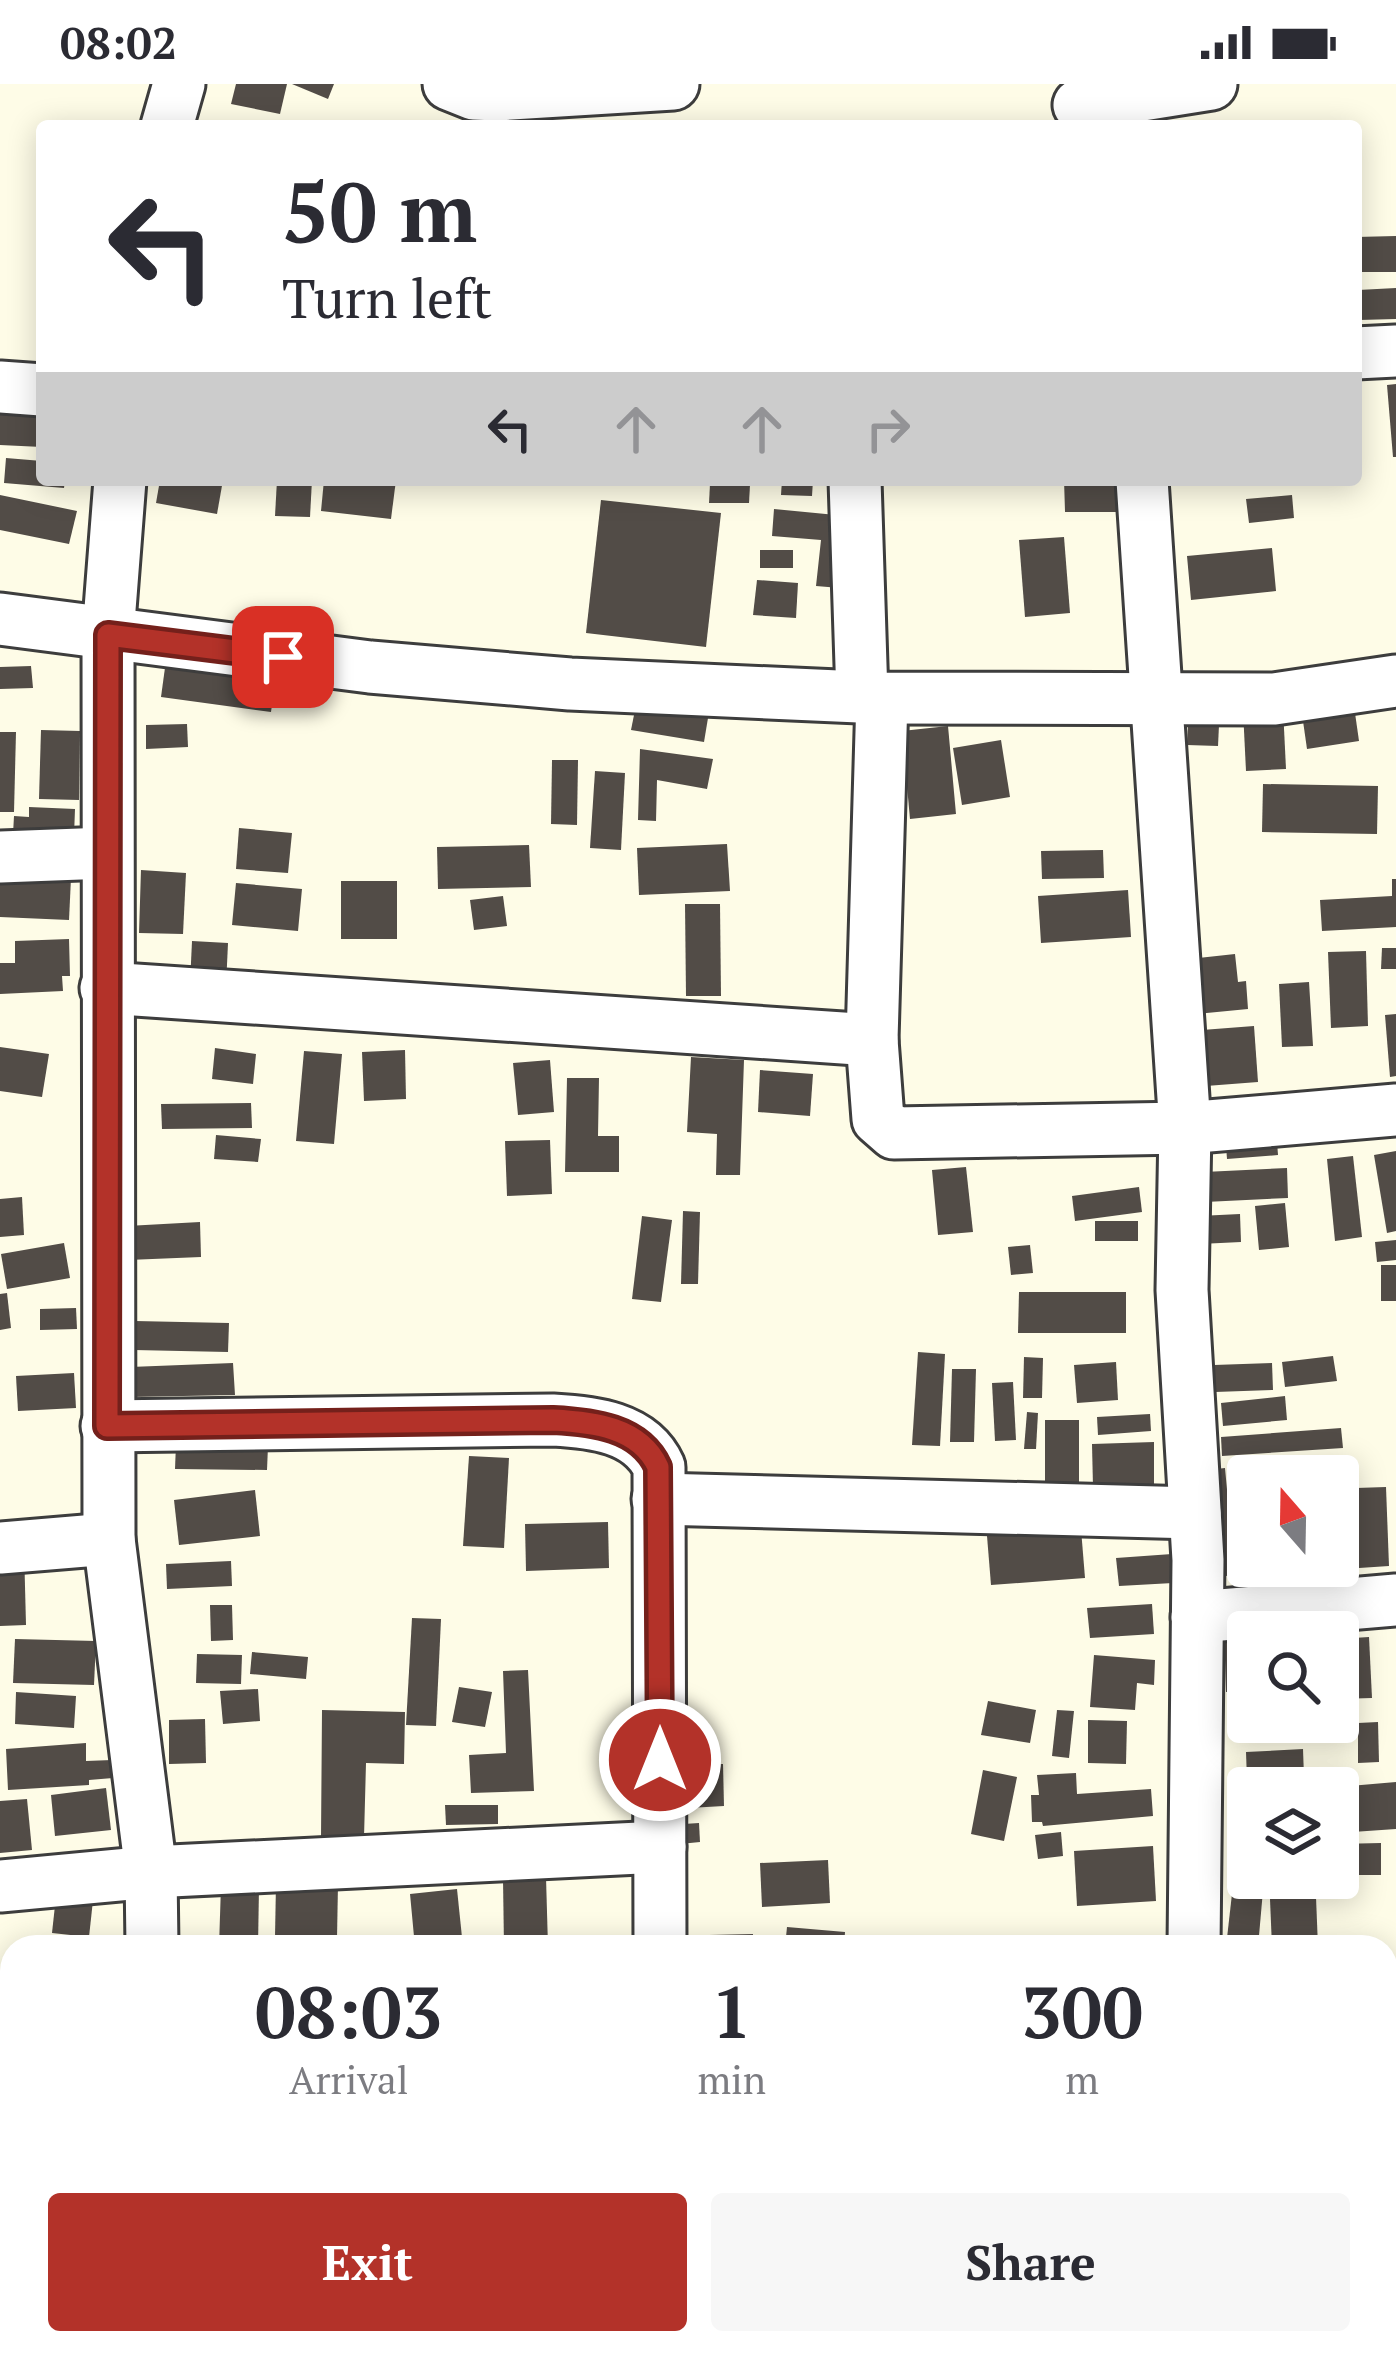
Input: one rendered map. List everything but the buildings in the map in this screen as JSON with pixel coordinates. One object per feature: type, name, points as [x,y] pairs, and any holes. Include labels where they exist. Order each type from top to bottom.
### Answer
[{"type":"street","points":[[169,120],[179,84]]},
{"type":"street","points":[[480,102],[673,84]]},
{"type":"street","points":[[1078,105],[1211,84]]},
{"type":"street","points":[[1362,353],[1396,351]]},
{"type":"street","points":[[0,387],[36,390]]},
{"type":"street","points":[[120,486],[108,635],[109,1540],[151,1872],[152,1935]]},
{"type":"street","points":[[855,486],[872,697],[872,1040],[878,1119],[894,1133],[1185,1128],[1396,1110]]},
{"type":"street","points":[[1142,486],[1185,1128],[1182,1290],[1198,1617],[1194,1935]]},
{"type":"street","points":[[0,619],[370,667],[570,684],[872,697],[1274,699],[1396,681]]},
{"type":"street","points":[[0,857],[106,853]]},
{"type":"street","points":[[106,988],[872,1040]]},
{"type":"street","points":[[107,1426],[579,1422],[608,1427],[645,1447],[658,1467],[659,1935]]},
{"type":"street","points":[[658,1499],[1195,1513]]},
{"type":"street","points":[[0,1548],[109,1540]]},
{"type":"street","points":[[1198,1617],[1396,1600]]},
{"type":"street","points":[[0,1886],[151,1872],[660,1847]]},
{"type":"route","points":[[283,657],[108,635],[107,1426],[553,1420],[608,1427],[638,1441],[658,1467],[660,1760]]}]
